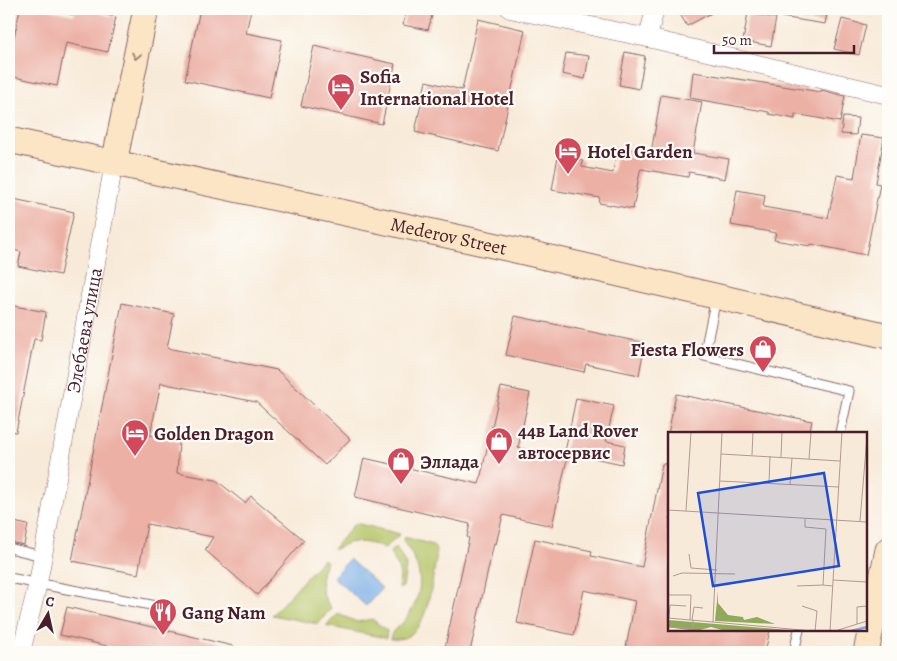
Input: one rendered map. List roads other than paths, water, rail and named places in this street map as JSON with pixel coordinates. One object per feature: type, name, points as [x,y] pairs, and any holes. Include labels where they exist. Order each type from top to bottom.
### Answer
[{"type":"main road","name":"Элебаева улица","points":[[114,163],[146,9]]},
{"type":"main road","name":"Mederov Street","points":[[9,140],[511,249],[888,336]]},
{"type":"main road","points":[[866,652],[878,580],[888,550]]},
{"type":"street","points":[[510,9],[648,38],[888,95]]},
{"type":"street","points":[[648,38],[655,9]]},
{"type":"street","name":"Элебаева улица","points":[[21,652],[38,583],[114,163]]},
{"type":"lane","points":[[716,296],[704,356],[849,391],[840,432]]},
{"type":"lane","points":[[9,548],[42,556]]},
{"type":"lane","points":[[9,578],[167,608]]},
{"type":"lane","points":[[794,652],[799,631]]},
{"type":"water","points":[[349,559],[382,588],[366,606],[333,577]]},
{"type":"place","name":"Sofia International Hotel","points":[[341,111]]},
{"type":"place","name":"Hotel Garden","points":[[568,175]]},
{"type":"place","name":"Fiesta Flowers","points":[[763,373]]},
{"type":"place","name":"Golden Dragon","points":[[135,457]]},
{"type":"place","name":"44в Land Rover автосервис","points":[[499,465]]},
{"type":"place","name":"Эллада","points":[[401,485]]},
{"type":"place","name":"Gang Nam","points":[[163,636]]}]
